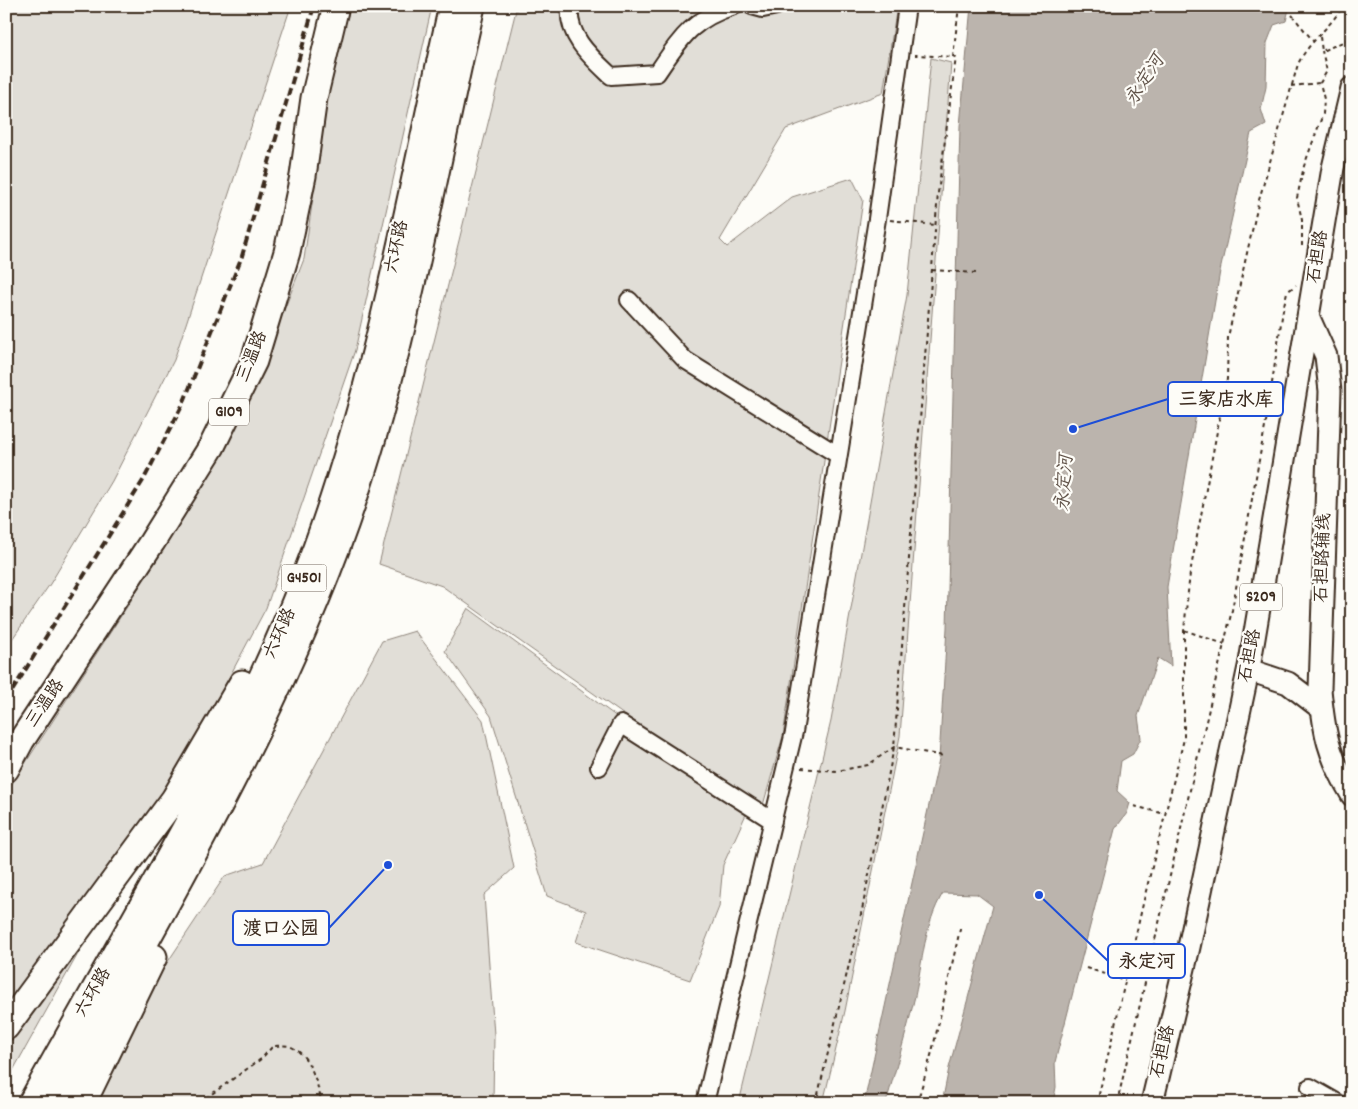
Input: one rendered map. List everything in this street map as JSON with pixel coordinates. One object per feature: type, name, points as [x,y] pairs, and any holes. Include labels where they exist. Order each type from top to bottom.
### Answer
[{"type":"highway","name":"三温路","points":[[6,769],[21,741],[152,542],[212,446],[254,361],[287,252],[303,176],[314,98],[336,6]]},
{"type":"highway","name":"六环路","points":[[31,1103],[117,953],[232,738],[289,616],[315,550],[344,470],[365,399],[452,6]]},
{"type":"highway","name":"六环路","points":[[56,1103],[248,750],[309,619],[338,545],[390,381],[472,6]]},
{"type":"highway","points":[[6,1027],[174,798],[234,697],[315,550]]},
{"type":"highway","points":[[83,1103],[177,911],[248,750]]},
{"type":"main road","name":"石担路","points":[[1152,1103],[1189,947],[1248,670],[1333,168],[1351,91]]},
{"type":"main road","name":"石担路辅线","points":[[1309,318],[1326,356],[1330,391],[1320,689],[1324,730],[1336,768],[1348,781]]},
{"type":"main road","points":[[1248,670],[1288,684],[1322,709]]},
{"type":"street","points":[[570,6],[569,14],[581,47],[611,76],[657,73],[686,32],[703,12],[713,13],[734,6]]},
{"type":"street","points":[[752,6],[763,8],[777,6]]},
{"type":"street","points":[[705,1103],[794,732],[877,219],[906,6]]},
{"type":"street","points":[[629,300],[685,360],[838,455]]},
{"type":"street","points":[[599,767],[621,724],[773,821]]},
{"type":"street","points":[[1310,1087],[1338,1103]]},
{"type":"path","points":[[816,1103],[862,910],[894,747],[935,225],[956,58],[953,57],[959,6]]},
{"type":"path","points":[[1303,254],[1302,220],[1297,198],[1304,166],[1323,114],[1324,99],[1320,83],[1327,71],[1320,37],[1321,31],[1343,6]]},
{"type":"path","points":[[1292,15],[1314,42]]},
{"type":"path","points":[[1097,1103],[1184,739],[1184,630],[1190,573],[1226,378],[1228,337],[1259,200],[1291,86],[1304,51],[1320,37]]},
{"type":"path","points":[[1322,51],[1352,38]]},
{"type":"path","points":[[900,55],[953,57]]},
{"type":"path","points":[[1291,86],[1320,83]]},
{"type":"path","points":[[877,219],[935,225]]},
{"type":"path","points":[[932,270],[976,273]]},
{"type":"path","points":[[1116,1103],[1236,591],[1287,292],[1300,281],[1314,283]]},
{"type":"path","points":[[1184,630],[1224,644]]},
{"type":"path","points":[[786,766],[836,771],[868,765],[894,747],[944,756]]},
{"type":"path","points":[[1134,806],[1165,814]]},
{"type":"path","points":[[917,1103],[932,1052],[961,925]]},
{"type":"path","points":[[1086,968],[1125,980]]},
{"type":"path","points":[[199,1103],[261,1059],[273,1046],[288,1046],[300,1053],[313,1072],[322,1103]]},
{"type":"shaded area","points":[[6,6],[291,6],[174,360],[112,481],[50,584],[6,648]]},
{"type":"shaded area","points":[[351,6],[432,6],[355,350],[266,608],[166,796],[6,1083],[6,793],[130,602],[246,408],[304,259],[333,61]]},
{"type":"shaded area","points":[[517,6],[897,6],[883,93],[786,129],[720,240],[727,247],[792,197],[852,178],[863,200],[783,736],[761,812],[442,586],[379,564]]},
{"type":"shaded area","points":[[931,58],[951,63],[900,736],[845,1011],[823,1103],[739,1103],[831,721],[907,295]]},
{"type":"shaded area","points":[[468,608],[747,812],[723,865],[719,907],[690,980],[576,942],[586,911],[547,896],[491,716],[445,651]]},
{"type":"shaded area","points":[[415,631],[483,720],[514,868],[484,895],[494,1035],[493,1103],[82,1103],[115,1041],[225,876],[263,863],[382,641]]},
{"type":"water","points":[[971,6],[1288,6],[1289,9],[1286,21],[1274,25],[1267,43],[1266,87],[1261,109],[1266,125],[1251,133],[1220,271],[1167,587],[1171,666],[1158,658],[1138,716],[1141,738],[1133,754],[1121,761],[1117,791],[1130,803],[1127,813],[1115,829],[1055,1062],[1056,1087],[1053,1103],[942,1103],[949,1068],[993,906],[977,894],[943,893],[928,930],[912,1009],[886,1103],[864,1103],[939,759],[947,628],[960,126]]},
{"type":"railway","points":[[6,701],[144,479],[183,404],[242,256],[314,6]]},
{"type":"place","name":"三家店水库","points":[[1073,429]]},
{"type":"place","name":"渡口公园","points":[[388,865]]},
{"type":"place","name":"永定河","points":[[1039,895]]}]
